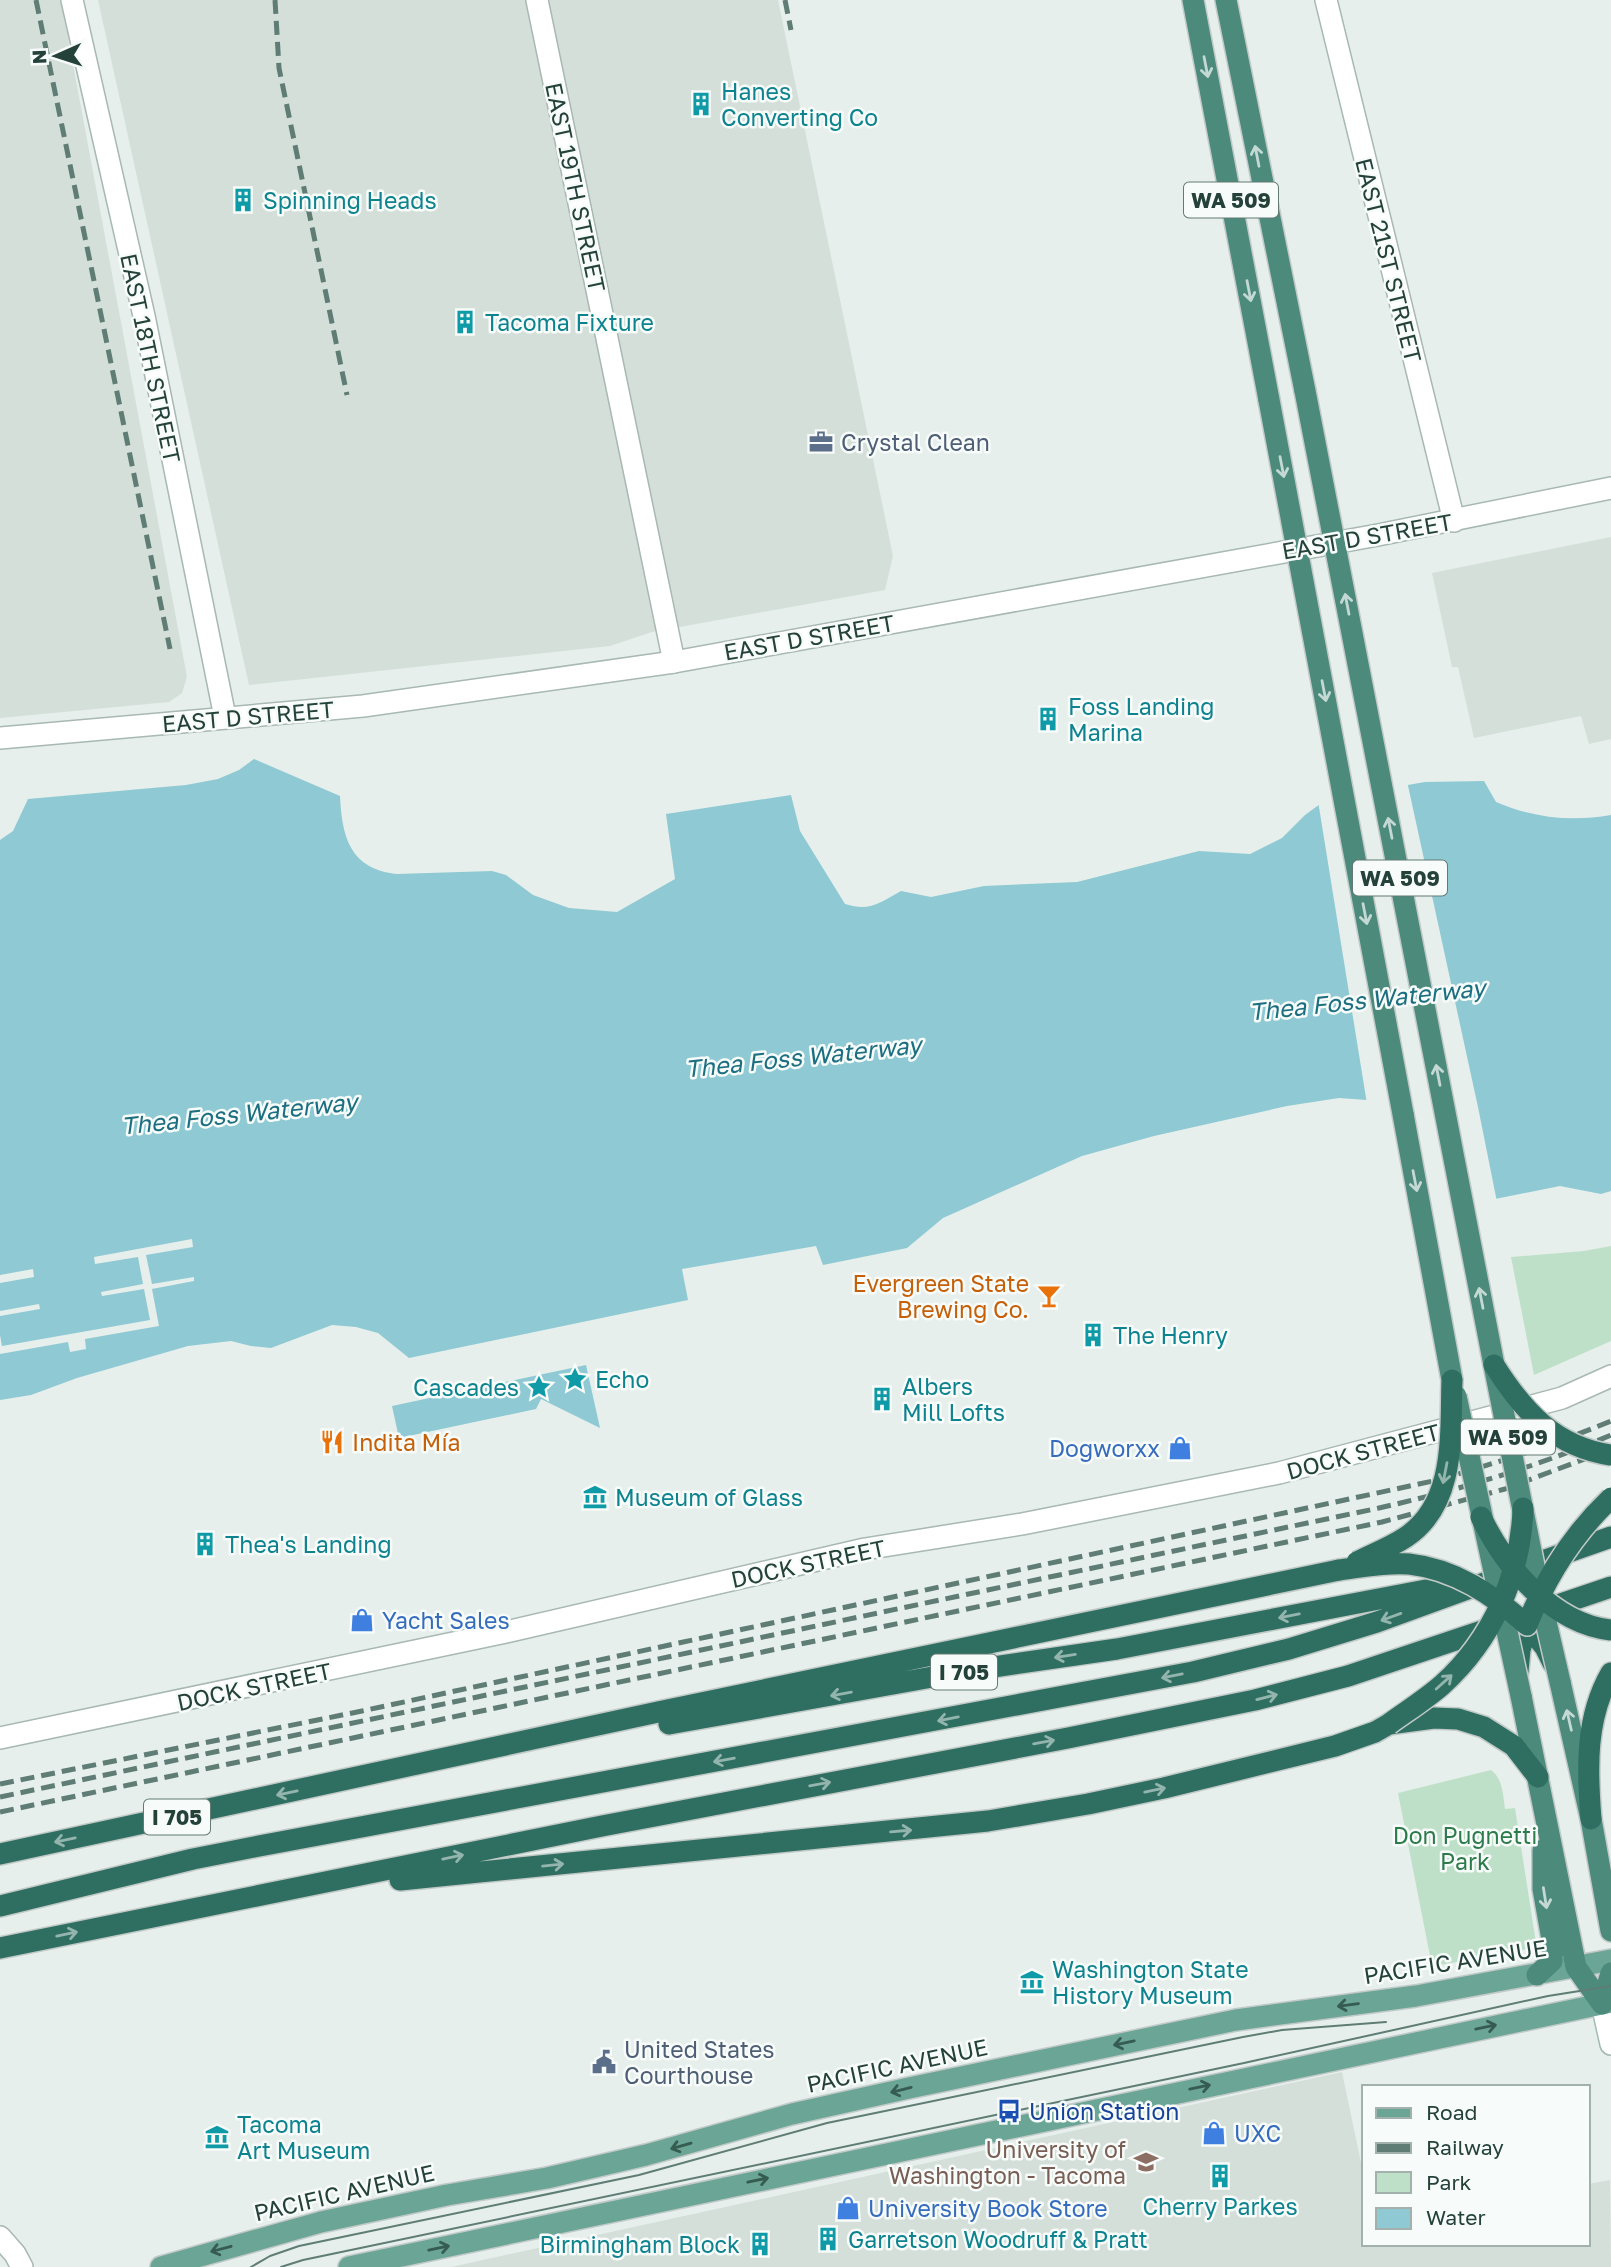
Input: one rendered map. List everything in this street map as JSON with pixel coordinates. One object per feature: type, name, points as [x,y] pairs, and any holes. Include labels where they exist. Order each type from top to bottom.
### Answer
[{"type":"highway","name":"WA 509","points":[[1193,0],[1452,1380],[1521,1696],[1576,1967]]},
{"type":"highway","name":"WA 509","points":[[1226,0],[1540,1596],[1591,1819],[1611,1931]]},
{"type":"highway","points":[[1494,1365],[1516,1397],[1543,1427],[1579,1448],[1611,1455]]},
{"type":"highway","points":[[1339,1570],[1408,1536],[1431,1511],[1440,1495],[1447,1463],[1452,1380]]},
{"type":"highway","points":[[1521,1696],[1519,1659],[1527,1625],[1540,1596],[1574,1540],[1611,1498]]},
{"type":"highway","points":[[266,1895],[988,1821],[1088,1804],[1335,1746],[1375,1732],[1441,1686],[1482,1638],[1501,1603],[1514,1568],[1522,1530],[1523,1508]]},
{"type":"highway","points":[[1481,1517],[1496,1544],[1540,1596],[1574,1620],[1611,1630]]},
{"type":"highway","name":"I 705","points":[[0,1854],[354,1779],[966,1671],[1130,1646],[1466,1582],[1611,1537]]},
{"type":"highway","points":[[0,1906],[254,1847],[1194,1672],[1289,1649],[1377,1622],[1570,1551]]},
{"type":"highway","points":[[354,1779],[1174,1603],[1339,1570],[1395,1564],[1419,1566],[1457,1576],[1501,1603],[1527,1625],[1545,1647],[1560,1682]]},
{"type":"highway","points":[[0,1948],[614,1824],[1255,1700],[1348,1676],[1611,1587]]},
{"type":"highway","points":[[1591,1819],[1589,1747],[1595,1709],[1601,1690],[1611,1673]]},
{"type":"highway","points":[[1389,1724],[1458,1718],[1484,1727],[1514,1746],[1538,1777]]},
{"type":"highway","points":[[1537,1975],[1552,1961],[1553,1945],[1543,1889],[1543,1806]]},
{"type":"highway","points":[[0,1921],[129,1874]]},
{"type":"highway","points":[[1576,1967],[1607,2003]]},
{"type":"highway","points":[[1607,2003],[1611,1973]]},
{"type":"main road","name":"PACIFIC AVENUE","points":[[175,2265],[321,2222],[447,2195],[547,2178],[646,2155],[792,2114],[909,2088],[1236,2020],[1416,1996],[1611,1960]]},
{"type":"main road","points":[[349,2267],[1607,2003]]},
{"type":"street","name":"EAST 18TH STREET","points":[[72,0],[144,316],[225,717]]},
{"type":"street","name":"EAST 19TH STREET","points":[[537,0],[674,662]]},
{"type":"street","name":"EAST 21ST STREET","points":[[1326,0],[1454,521]]},
{"type":"street","name":"EAST D STREET","points":[[0,738],[363,706],[674,662],[1454,521],[1611,488]]},
{"type":"street","name":"DOCK STREET","points":[[0,1738],[506,1632],[865,1549],[1022,1524],[1279,1473],[1562,1398],[1611,1376]]},
{"type":"street","points":[[1607,2003],[1611,2044]]},
{"type":"street","points":[[0,2237],[22,2267]]},
{"type":"shaded area","points":[[0,0],[61,0],[187,677],[182,693],[169,702],[0,718]]},
{"type":"shaded area","points":[[98,0],[778,0],[893,556],[885,590],[652,632],[610,646],[249,685]]},
{"type":"shaded area","points":[[1611,537],[1611,739],[1589,744],[1581,716],[1474,738],[1458,667],[1452,667],[1432,573]]},
{"type":"shaded area","name":"University of Washington - Tacoma","points":[[1342,2072],[1362,2167],[1362,2246],[1590,2246],[1590,2184],[1610,2180],[1611,2267],[451,2267]]},
{"type":"green space","points":[[1611,1246],[1611,1341],[1534,1375],[1511,1257]]},
{"type":"green space","name":"Don Pugnetti Park","points":[[1491,1770],[1500,1783],[1505,1809],[1515,1808],[1535,1948],[1435,1966],[1431,1961],[1398,1793]]},
{"type":"water","name":"Thea Foss Waterway","points":[[254,759],[340,796],[343,825],[352,848],[359,858],[381,871],[397,874],[492,871],[506,875],[533,895],[569,908],[617,912],[675,879],[666,814],[791,795],[800,831],[845,904],[861,907],[874,905],[901,891],[931,897],[984,886],[1077,882],[1199,851],[1250,854],[1282,838],[1305,815],[1327,799],[1425,782],[1484,781],[1496,802],[1538,815],[1581,818],[1611,815],[1611,1191],[1601,1194],[1560,1186],[1490,1200],[1420,1137],[1367,1100],[1339,1098],[1287,1106],[1154,1136],[1082,1156],[943,1218],[907,1248],[823,1265],[816,1246],[682,1269],[688,1300],[409,1358],[378,1333],[356,1327],[332,1325],[271,1348],[231,1341],[188,1346],[77,1378],[31,1395],[0,1400],[0,840],[13,831],[28,799],[186,785],[218,779],[239,770]]},
{"type":"water","points":[[586,1365],[600,1428],[541,1399],[536,1409],[399,1438],[392,1406]]},
{"type":"pier","points":[[1407,781],[1497,1202],[1488,1203],[1446,1181],[1417,1139],[1367,1104],[1318,801],[1325,796]]},
{"type":"pier","points":[[192,1239],[193,1247],[146,1255],[152,1284],[194,1277],[194,1281],[152,1289],[159,1326],[85,1339],[86,1349],[70,1352],[68,1342],[0,1354],[0,1335],[2,1346],[150,1320],[144,1289],[102,1296],[101,1292],[143,1284],[138,1257],[95,1264],[94,1257]]},
{"type":"pier","points":[[33,1269],[34,1277],[0,1283],[0,1275]]},
{"type":"pier","points":[[39,1304],[40,1309],[0,1316],[0,1311]]},
{"type":"tram line","points":[[281,2267],[303,2260],[1244,2063],[1548,1996],[1611,1986]]},
{"type":"tram line","points":[[251,2267],[270,2256],[299,2246],[639,2175],[827,2123],[1243,2037],[1282,2030],[1386,2022]]},
{"type":"railway","points":[[36,0],[170,649]]},
{"type":"railway","points":[[275,0],[279,68],[347,395]]},
{"type":"railway","points":[[785,0],[791,30]]},
{"type":"railway","points":[[0,1784],[362,1711],[1433,1481],[1523,1454],[1611,1421]]},
{"type":"railway","points":[[0,1797],[1379,1508],[1497,1477],[1611,1435]]},
{"type":"railway","points":[[0,1812],[1382,1522],[1505,1489],[1611,1449]]},
{"type":"place","name":"Hanes Converting Co","points":[[701,104]]},
{"type":"place","name":"Spinning Heads","points":[[243,200]]},
{"type":"place","name":"Tacoma Fixture","points":[[465,322]]},
{"type":"place","name":"Crystal Clean","points":[[821,442]]},
{"type":"place","name":"Foss Landing Marina","points":[[1048,719]]},
{"type":"place","name":"Evergreen State Brewing Co.","points":[[1049,1296]]},
{"type":"place","name":"The Henry","points":[[1093,1335]]},
{"type":"place","name":"Echo","points":[[575,1379]]},
{"type":"place","name":"Cascades","points":[[539,1387]]},
{"type":"place","name":"Albers Mill Lofts","points":[[882,1399]]},
{"type":"place","name":"Indita Mía","points":[[332,1442]]},
{"type":"place","name":"Dogworxx","points":[[1180,1448]]},
{"type":"place","name":"Museum of Glass","points":[[595,1497]]},
{"type":"place","name":"Thea's Landing","points":[[205,1544]]},
{"type":"place","name":"Yacht Sales","points":[[362,1620]]},
{"type":"place","name":"Washington State History Museum","points":[[1032,1982]]},
{"type":"place","name":"United States Courthouse","points":[[604,2062]]},
{"type":"place","name":"Union Station","points":[[1009,2111]]},
{"type":"place","name":"UXC","points":[[1214,2133]]},
{"type":"place","name":"Tacoma Art Museum","points":[[217,2137]]},
{"type":"place","name":"University of Washington - Tacoma","points":[[1146,2162]]},
{"type":"place","name":"Cherry Parkes","points":[[1220,2176]]},
{"type":"place","name":"University Book Store","points":[[848,2208]]},
{"type":"place","name":"Garretson Woodruff & Pratt","points":[[828,2239]]},
{"type":"place","name":"Birmingham Block","points":[[760,2244]]}]
